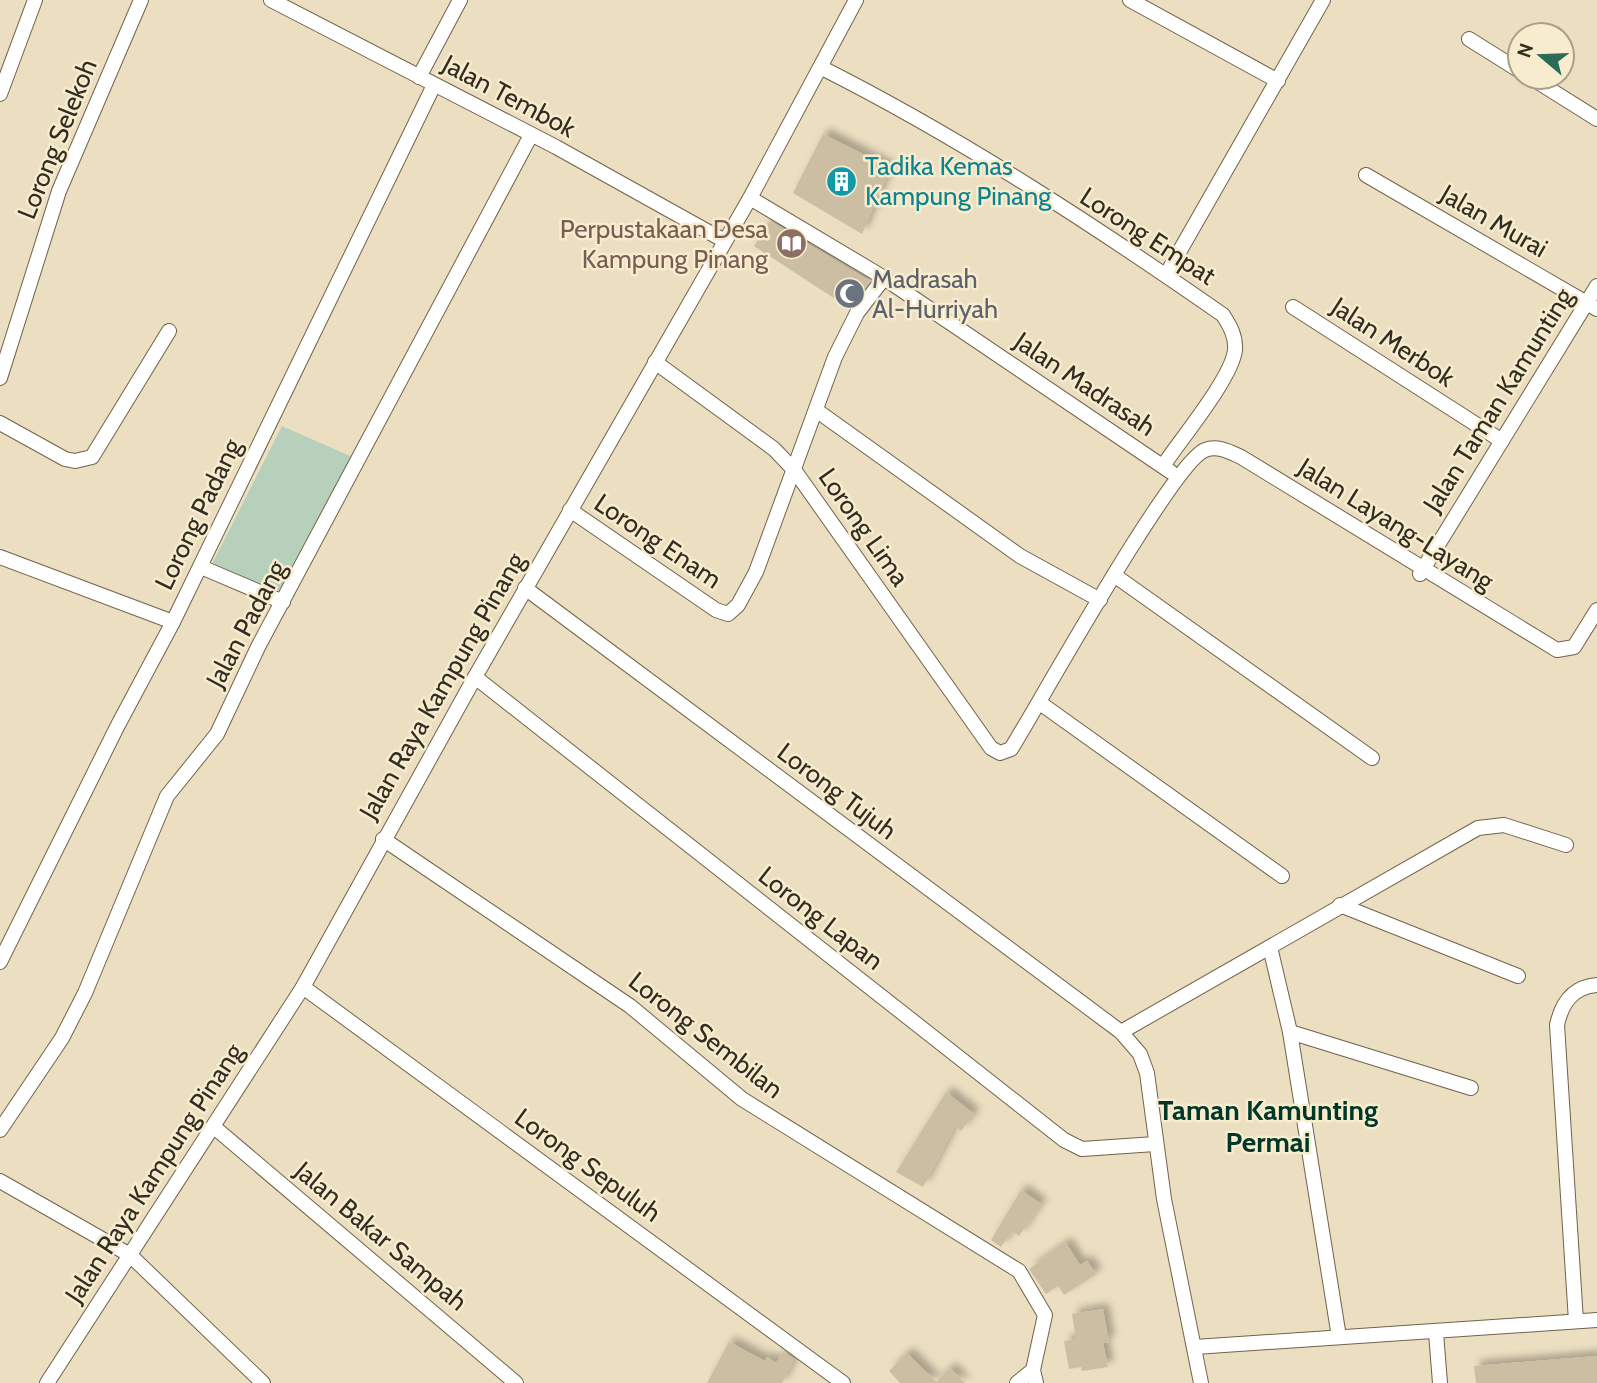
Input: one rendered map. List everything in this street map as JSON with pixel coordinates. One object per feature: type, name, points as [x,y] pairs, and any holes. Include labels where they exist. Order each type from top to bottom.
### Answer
[{"type":"street","points":[[0,94],[35,0]]},
{"type":"street","name":"Lorong Selekoh","points":[[0,378],[59,191],[141,0]]},
{"type":"street","name":"Jalan Tembok","points":[[271,0],[531,135],[723,240]]},
{"type":"street","points":[[419,77],[460,0]]},
{"type":"street","name":"Jalan Raya Kampung Pinang","points":[[47,1383],[303,987],[525,588],[723,240],[750,198],[822,68],[856,0]]},
{"type":"street","points":[[1130,0],[1278,81]]},
{"type":"street","points":[[1166,275],[1323,0]]},
{"type":"street","points":[[1469,39],[1506,62]]},
{"type":"street","name":"Lorong Empat","points":[[822,68],[902,111],[1166,275],[1223,315],[1233,329],[1235,350],[1229,369],[1163,466]]},
{"type":"street","name":"Lorong Padang","points":[[0,962],[201,566],[434,85]]},
{"type":"street","points":[[1552,91],[1597,119]]},
{"type":"street","name":"Jalan Padang","points":[[0,1130],[31,1088],[85,993],[167,796],[216,734],[283,602],[531,135]]},
{"type":"street","name":"Jalan Murai","points":[[1366,175],[1592,306]]},
{"type":"street","name":"Jalan Madrasah","points":[[750,198],[884,278],[1179,478]]},
{"type":"street","points":[[795,471],[816,410],[857,313],[884,278]]},
{"type":"street","name":"Jalan Taman Kamunting","points":[[1421,572],[1502,442],[1592,306],[1597,286]]},
{"type":"street","name":"Jalan Merbok","points":[[1293,307],[1502,442]]},
{"type":"street","points":[[0,423],[65,459],[75,461],[92,457],[169,331]]},
{"type":"street","name":"Lorong Lima","points":[[654,362],[774,449],[795,471],[991,748],[1000,753],[1011,749],[1040,703]]},
{"type":"street","points":[[816,410],[1020,555],[1100,600]]},
{"type":"street","name":"Jalan Layang-Layang","points":[[1179,478],[1195,456],[1207,449],[1221,449],[1241,457],[1421,572],[1557,650],[1574,647],[1597,610]]},
{"type":"street","name":"Lorong Enam","points":[[570,510],[716,610],[728,614],[738,605],[756,572],[795,471]]},
{"type":"street","points":[[1179,478],[1114,575],[1040,703],[1282,876]]},
{"type":"street","points":[[0,557],[173,622]]},
{"type":"street","points":[[201,566],[283,602]]},
{"type":"street","points":[[1114,575],[1372,758]]},
{"type":"street","name":"Lorong Tujuh","points":[[525,588],[1121,1032],[1140,1054],[1147,1073],[1156,1144],[1201,1383]]},
{"type":"street","name":"Lorong Lapan","points":[[475,677],[1065,1140],[1083,1149],[1156,1144]]},
{"type":"street","points":[[1121,1032],[1478,828],[1504,825],[1566,845]]},
{"type":"street","name":"Lorong Sembilan","points":[[383,839],[630,1006],[742,1099],[1019,1271],[1045,1315],[1034,1377]]},
{"type":"street","points":[[1340,905],[1518,976]]},
{"type":"street","points":[[1270,947],[1290,1032],[1339,1337]]},
{"type":"street","points":[[1576,1321],[1557,1025],[1560,1010],[1570,995],[1586,986],[1597,985]]},
{"type":"street","name":"Lorong Sepuluh","points":[[303,987],[843,1383]]},
{"type":"street","points":[[1290,1032],[1471,1088]]},
{"type":"street","name":"Jalan Bakar Sampah","points":[[214,1127],[516,1383]]},
{"type":"street","points":[[0,1181],[130,1255],[263,1383]]},
{"type":"street","points":[[1195,1347],[1436,1333],[1597,1320]]},
{"type":"street","points":[[1436,1333],[1440,1383]]},
{"type":"street","points":[[1017,1383],[1034,1377]]},
{"type":"green space","points":[[282,426],[359,460],[283,602],[209,570]]},
{"type":"building","name":"Tadika Kemas Kampung Pinang","points":[[823,134],[890,168],[862,234],[793,193]]},
{"type":"building","points":[[770,221],[870,281],[849,308],[754,246]]},
{"type":"building","points":[[946,1092],[974,1114],[961,1131],[955,1126],[923,1187],[896,1172]]},
{"type":"building","points":[[1021,1190],[1041,1204],[1019,1236],[1012,1231],[1001,1247],[991,1240]]},
{"type":"building","points":[[1066,1243],[1080,1265],[1087,1261],[1096,1274],[1064,1295],[1058,1286],[1046,1294],[1029,1269]]},
{"type":"building","points":[[1103,1309],[1109,1342],[1103,1343],[1108,1367],[1082,1371],[1081,1367],[1069,1369],[1064,1341],[1076,1339],[1072,1314]]},
{"type":"building","points":[[729,1342],[765,1361],[767,1357],[776,1363],[783,1352],[794,1359],[782,1383],[707,1383]]},
{"type":"building","points":[[907,1353],[936,1382],[950,1368],[965,1383],[900,1383],[889,1371]]},
{"type":"building","points":[[1597,1356],[1597,1383],[1476,1383],[1474,1366]]},
{"type":"place","name":"Tadika Kemas Kampung Pinang","points":[[842,181]]},
{"type":"place","name":"Perpustakaan Desa Kampung Pinang","points":[[791,244]]},
{"type":"place","name":"Madrasah Al-Hurriyah","points":[[849,294]]},
{"type":"district","name":"Taman Kamunting Permai","points":[[1268,1126]]}]
